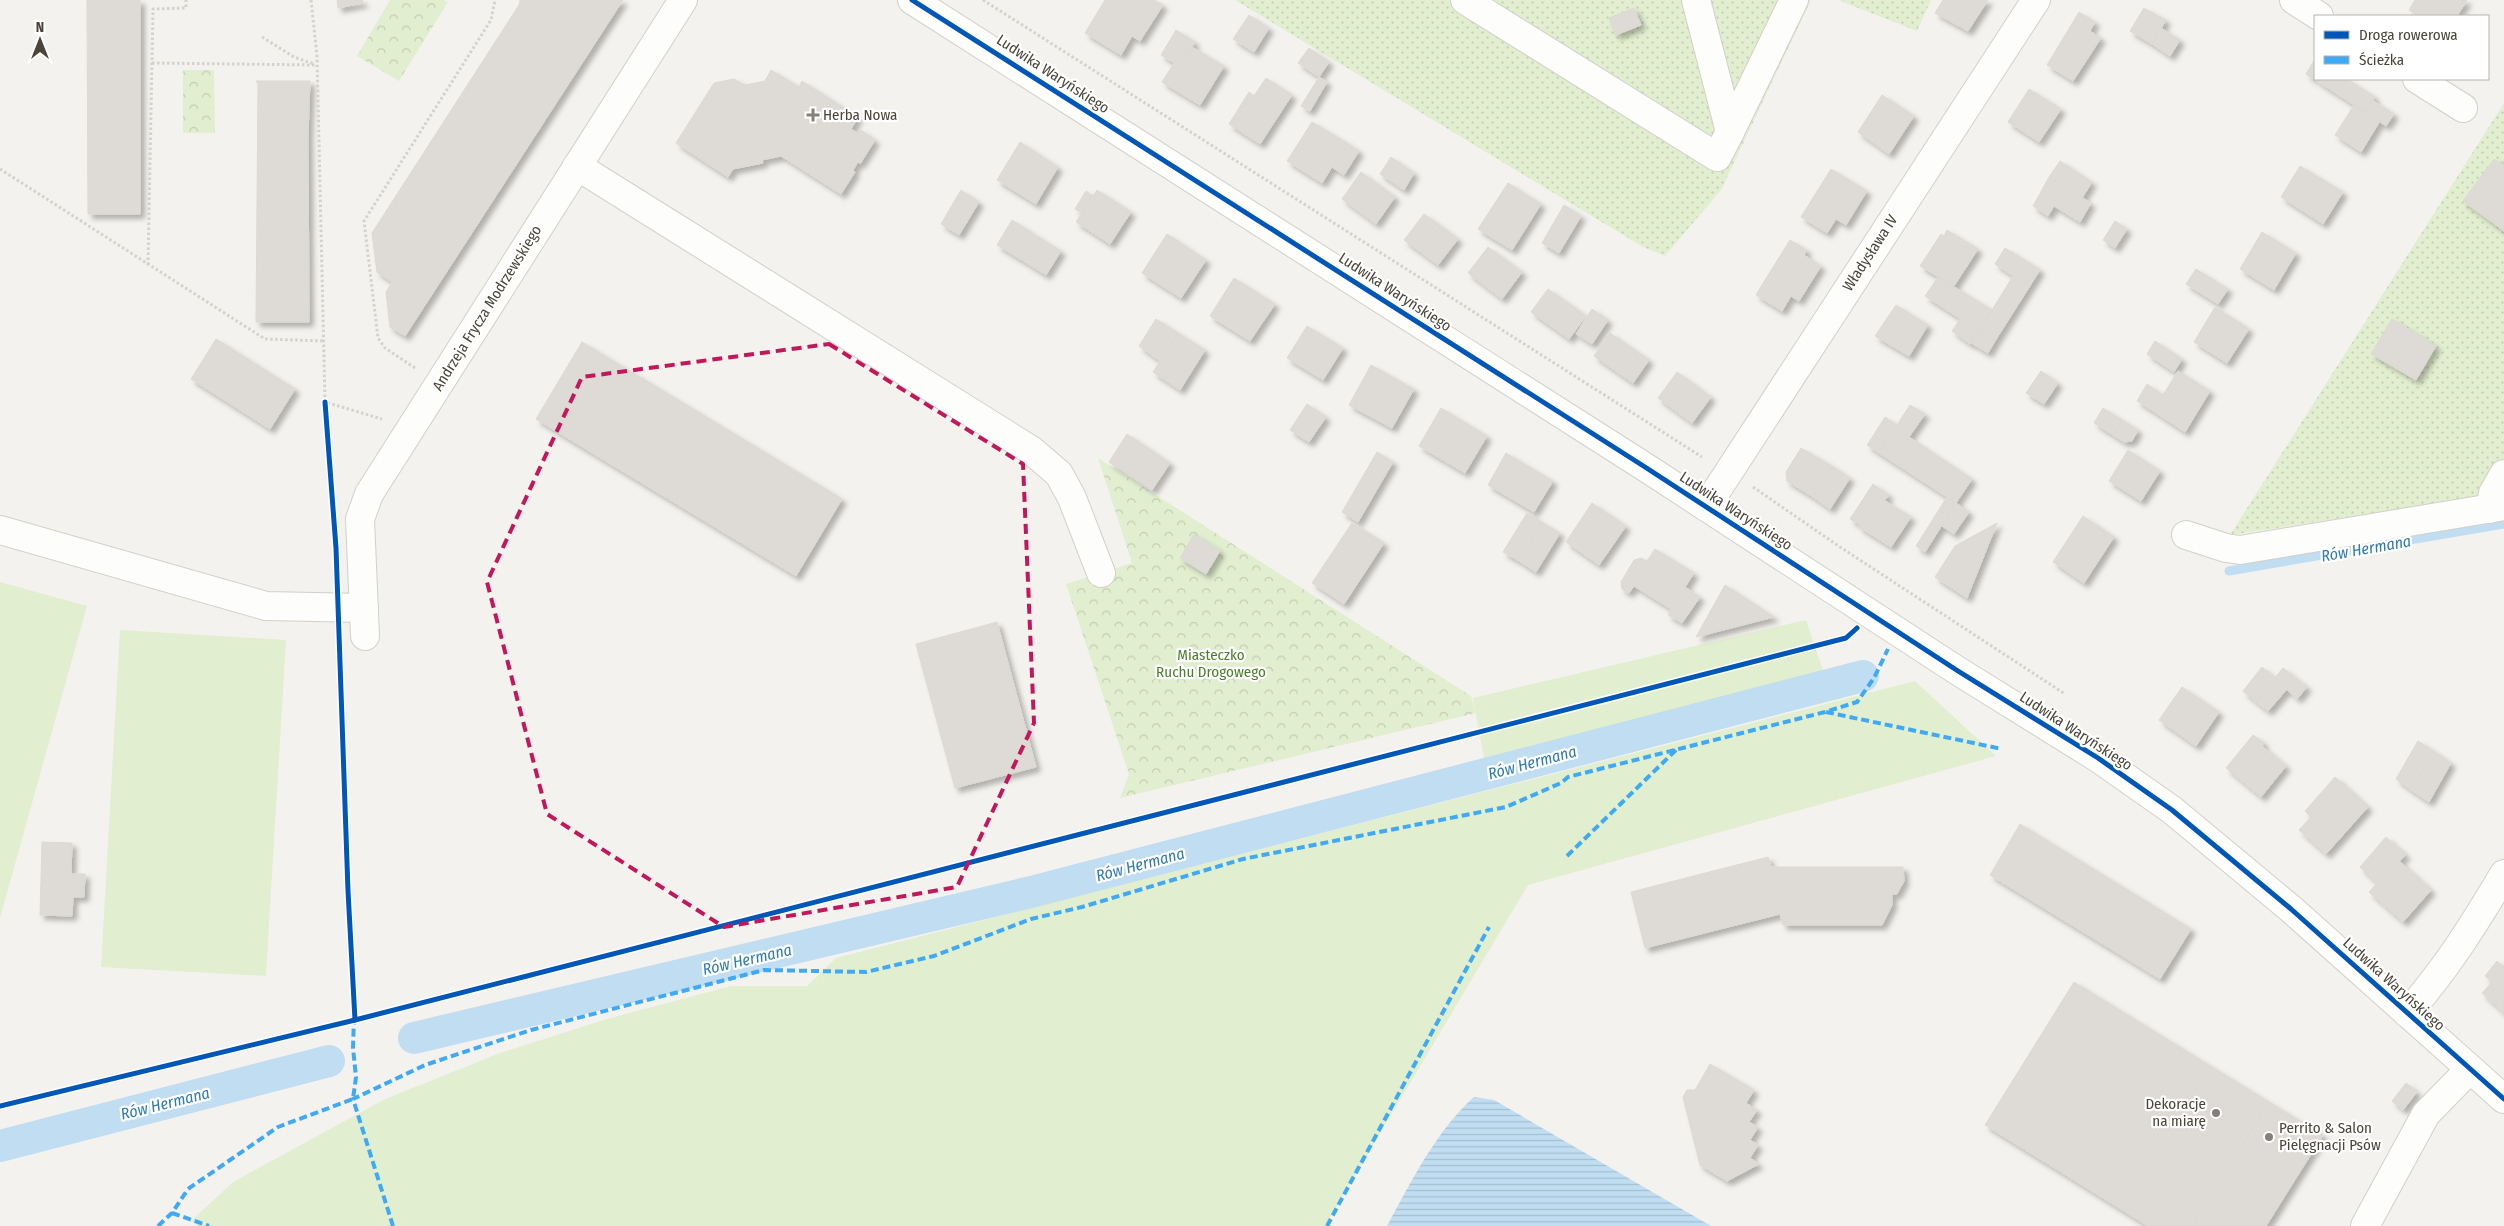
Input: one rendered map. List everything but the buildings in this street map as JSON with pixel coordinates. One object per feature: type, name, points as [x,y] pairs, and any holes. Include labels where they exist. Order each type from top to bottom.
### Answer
[{"type":"street","name":"Andrzeja Frycza Modrzewskiego","points":[[365,636],[360,520],[369,494],[683,0]]},
{"type":"street","name":"Ludwika Waryńskiego","points":[[912,0],[2098,758],[2172,810],[2291,908],[2504,1099]]},
{"type":"street","points":[[1464,0],[1718,157],[1794,0]]},
{"type":"street","points":[[1696,0],[1730,132]]},
{"type":"street","name":"Władysława IV","points":[[1706,506],[2036,0]]},
{"type":"street","points":[[2294,0],[2317,15]]},
{"type":"street","points":[[2419,80],[2463,108]]},
{"type":"street","points":[[577,166],[1031,450],[1059,474],[1072,498],[1101,573]]},
{"type":"street","points":[[2186,535],[2226,548],[2240,550],[2497,508],[2493,493],[2504,474]]},
{"type":"street","points":[[0,530],[266,606],[364,608]]},
{"type":"street","name":"Ludwika Waryńskiego","points":[[2407,1013],[2441,971],[2473,926],[2504,874]]},
{"type":"street","points":[[2365,1226],[2426,1114],[2470,1069]]},
{"type":"path","points":[[148,266],[152,9],[186,8],[186,0]]},
{"type":"path","points":[[311,0],[317,65],[325,402],[390,422]]},
{"type":"path","points":[[422,372],[384,348],[378,338],[364,221],[491,20],[495,0]]},
{"type":"path","points":[[983,0],[1706,459]]},
{"type":"path","points":[[262,37],[294,57],[317,65]]},
{"type":"path","points":[[152,63],[317,65]]},
{"type":"path","points":[[0,169],[264,339],[324,341]]},
{"type":"path","points":[[1750,485],[1840,547],[2065,694]]},
{"type":"highlighted area","points":[[829,344],[1023,464],[1034,723],[957,887],[724,927],[547,814],[487,582],[582,377]]},
{"type":"green space","points":[[390,0],[444,0],[448,2],[399,81],[357,56]]},
{"type":"green space","points":[[1235,0],[1811,0],[1721,190],[1665,256],[1643,247]]},
{"type":"green space","points":[[1838,0],[1931,0],[1917,31]]},
{"type":"green space","points":[[183,70],[214,70],[215,133],[183,133]]},
{"type":"green space","points":[[2504,103],[2504,494],[2230,535]]},
{"type":"green space","name":"Miasteczko Ruchu Drogowego","points":[[1098,458],[1471,696],[1476,713],[1120,798],[1129,774],[1066,584],[1132,563]]},
{"type":"green space","points":[[0,582],[87,606],[0,918]]},
{"type":"green space","points":[[1806,620],[1828,685],[1844,698],[1486,770],[1473,698]]},
{"type":"green space","points":[[120,630],[286,640],[266,976],[101,967]]},
{"type":"green space","points":[[1915,681],[1996,756],[1528,885],[1325,1226],[198,1226],[191,1221],[233,1182],[385,1099],[500,1053],[607,1019],[731,986],[807,986],[836,958]]},
{"type":"water","points":[[1474,1097],[1494,1100],[1711,1226],[1387,1226],[1436,1141],[1460,1110]]},
{"type":"waterway","name":"Rów Hermana","points":[[2229,571],[2504,524]]},
{"type":"waterway","name":"Rów Hermana","points":[[414,1038],[1031,892],[1863,676]]},
{"type":"waterway","name":"Rów Hermana","points":[[0,1146],[329,1061]]},
{"type":"marked path","points":[[393,1226],[353,1099],[425,1065],[531,1030],[764,970],[866,972],[934,956],[1031,919],[1082,907],[1243,859],[1506,807],[1561,783],[1568,777],[1825,712],[1857,702],[1874,678],[1888,649]]},
{"type":"marked path","points":[[1826,712],[2002,749]]},
{"type":"marked path","points":[[1567,856],[1676,750]]},
{"type":"marked path","points":[[1327,1226],[1489,927]]},
{"type":"marked path","points":[[158,1226],[172,1213],[188,1189],[278,1127],[353,1099],[356,1077],[353,1048],[354,1017]]},
{"type":"marked path","points":[[172,1213],[209,1226]]},
{"type":"cycle path","points":[[912,0],[1645,467],[1958,671],[2098,758],[2172,810],[2291,909],[2504,1099]]},
{"type":"cycle path","points":[[325,402],[336,548],[348,891],[355,1020]]},
{"type":"cycle path","points":[[0,1106],[355,1020],[1846,638],[1857,628]]},
{"type":"place","name":"Herba Nowa","points":[[813,115]]},
{"type":"place","name":"Dekoracje na miarę","points":[[2216,1113]]},
{"type":"place","name":"Perrito & Salon Pielęgnacji Psów","points":[[2269,1137]]}]
